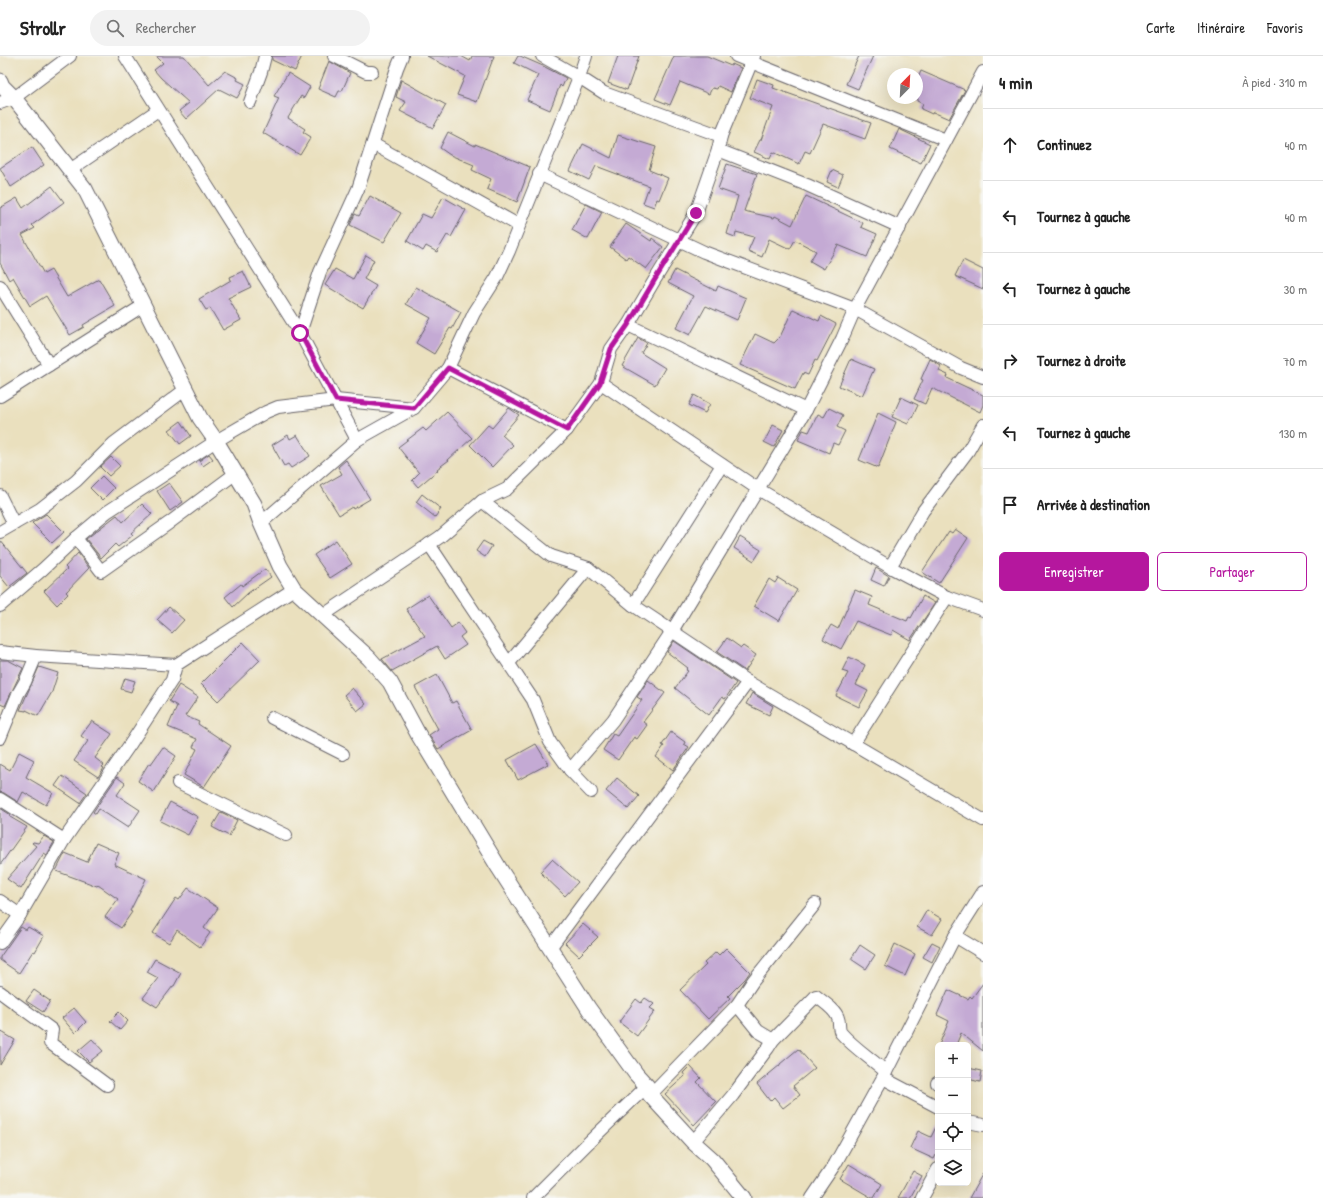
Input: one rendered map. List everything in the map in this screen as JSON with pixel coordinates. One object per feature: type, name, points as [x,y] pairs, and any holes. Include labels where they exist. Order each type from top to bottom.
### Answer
[{"type":"street","points":[[0,103],[14,98],[70,56]]},
{"type":"street","points":[[125,56],[300,333],[357,440]]},
{"type":"street","points":[[250,102],[261,72],[264,56]]},
{"type":"street","points":[[334,56],[366,72],[372,72]]},
{"type":"street","points":[[300,333],[320,272],[358,189],[402,56]]},
{"type":"street","points":[[542,56],[604,93],[721,136]]},
{"type":"street","points":[[261,523],[357,440],[414,408],[448,368],[474,313],[496,277],[508,252],[579,77],[586,56]]},
{"type":"street","points":[[736,56],[753,59],[946,140]]},
{"type":"street","points":[[322,616],[440,537],[482,500],[508,489],[567,430],[600,383],[611,349],[628,325],[696,213],[718,150],[721,136],[753,59]]},
{"type":"street","points":[[570,770],[613,720],[672,632],[806,410],[842,339],[855,309],[983,72]]},
{"type":"street","points":[[0,81],[2,86],[14,98],[85,189],[200,418],[216,441],[254,504],[280,566],[294,588],[322,616],[369,658],[390,682],[418,734],[499,868],[589,1009],[649,1090],[693,1142],[712,1159],[744,1198]]},
{"type":"street","points":[[70,170],[158,110]]},
{"type":"street","points":[[374,144],[518,225]]},
{"type":"street","points":[[718,150],[807,185],[900,227]]},
{"type":"street","points":[[539,174],[704,252],[855,309],[961,368],[983,377]]},
{"type":"street","points":[[0,286],[49,365]]},
{"type":"street","points":[[0,396],[144,306]]},
{"type":"street","points":[[628,325],[806,410]]},
{"type":"street","points":[[448,368],[567,430]]},
{"type":"street","points":[[317,402],[325,380]]},
{"type":"street","points":[[600,383],[758,489],[890,567],[946,597],[983,610]]},
{"type":"street","points":[[0,532],[40,509],[76,481],[114,443],[186,389]]},
{"type":"street","points":[[0,606],[107,512],[216,441],[266,412],[278,407],[336,400],[414,408]]},
{"type":"street","points":[[890,567],[923,511],[968,451],[983,425]]},
{"type":"street","points":[[634,605],[722,465]]},
{"type":"street","points":[[76,538],[101,571],[236,473]]},
{"type":"street","points":[[0,496],[14,524]]},
{"type":"street","points":[[482,500],[551,556],[588,568],[634,605],[748,682],[983,820]]},
{"type":"street","points":[[429,544],[533,700],[550,742],[570,770],[591,792]]},
{"type":"street","points":[[509,663],[588,568]]},
{"type":"street","points":[[0,652],[36,656],[176,665],[294,588]]},
{"type":"street","points":[[853,744],[946,597]]},
{"type":"street","points":[[0,738],[18,694],[36,656]]},
{"type":"street","points":[[0,943],[20,915],[64,840],[172,680],[176,665]]},
{"type":"street","points":[[550,948],[748,682]]},
{"type":"street","points":[[272,718],[343,754]]},
{"type":"street","points":[[178,783],[286,835]]},
{"type":"street","points":[[0,799],[64,840]]},
{"type":"street","points":[[812,1198],[835,1164],[884,1075],[955,936],[983,892]]},
{"type":"street","points":[[0,902],[20,915]]},
{"type":"street","points":[[533,1198],[589,1142],[649,1090],[737,1005],[753,981],[815,904]]},
{"type":"street","points":[[955,936],[983,953]]},
{"type":"street","points":[[0,992],[52,1030],[50,1043],[107,1085]]},
{"type":"street","points":[[693,1142],[733,1095],[773,1040],[816,996],[832,1010],[838,1018],[839,1031],[851,1044],[874,1061],[884,1075],[935,1105]]},
{"type":"street","points":[[737,1005],[758,1031],[773,1040]]},
{"type":"street","points":[[971,1122],[982,1123]]},
{"type":"street","points":[[922,1198],[935,1174]]},
{"type":"building","points":[[156,56],[184,56],[209,85],[225,71],[238,78],[237,80],[245,84],[237,98],[219,89],[186,119],[179,111],[189,103],[154,70],[163,63]]},
{"type":"building","points":[[272,56],[302,56],[295,71],[272,60]]},
{"type":"building","points":[[427,56],[461,56],[470,61],[472,56],[494,56],[477,102],[457,95],[465,76]]},
{"type":"building","points":[[518,56],[543,66],[566,78],[562,87],[560,85],[550,110],[527,100],[538,75],[514,63]]},
{"type":"building","points":[[618,56],[639,56],[627,90],[608,83]]},
{"type":"building","points":[[674,56],[707,56],[731,66],[732,64],[741,68],[731,92],[718,86],[717,89],[712,88],[709,94],[680,82],[670,105],[655,99]]},
{"type":"building","points":[[859,56],[873,56],[858,89],[846,84]]},
{"type":"building","points":[[329,61],[350,73],[342,91],[339,91],[336,97],[318,89]]},
{"type":"building","points":[[923,72],[965,90],[949,119],[933,112],[932,114],[921,109],[923,104]]},
{"type":"building","points":[[288,73],[310,87],[304,98],[301,96],[288,118],[305,129],[303,132],[311,137],[300,155],[263,133],[279,98],[274,96]]},
{"type":"building","points":[[757,79],[774,85],[773,88],[871,123],[865,139],[823,124],[810,153],[805,151],[799,164],[773,152],[770,159],[754,152],[761,140],[773,107],[750,98]]},
{"type":"building","points":[[401,80],[446,105],[433,128],[400,111],[406,102],[396,97]]},
{"type":"building","points":[[899,129],[930,144],[921,163],[890,149]]},
{"type":"building","points":[[448,132],[475,146],[475,144],[530,167],[517,202],[487,189],[491,179],[472,170],[474,165],[450,155],[440,148]]},
{"type":"building","points":[[618,135],[656,147],[649,170],[668,178],[659,200],[657,199],[654,207],[643,203],[649,186],[596,166],[589,180],[570,171],[583,144],[611,158]]},
{"type":"building","points":[[32,147],[44,165],[11,187],[0,168]]},
{"type":"building","points":[[727,164],[757,174],[744,211],[774,218],[775,216],[792,225],[806,196],[863,223],[861,227],[877,234],[867,257],[838,245],[824,269],[810,261],[816,251],[795,240],[790,249],[769,239],[762,257],[748,251],[754,237],[736,232],[735,237],[727,234],[738,196],[718,189]]},
{"type":"building","points":[[832,170],[843,175],[838,187],[827,182]]},
{"type":"building","points":[[52,186],[64,202],[32,225],[35,228],[22,235],[44,274],[51,270],[67,297],[99,279],[115,306],[83,325],[84,327],[70,335],[46,296],[30,306],[13,277],[9,280],[0,263],[0,208],[17,198],[23,208]]},
{"type":"building","points":[[370,196],[401,213],[384,242],[350,225],[355,214],[359,216]]},
{"type":"building","points":[[443,197],[466,210],[451,237],[447,235],[437,252],[426,246],[423,251],[407,241],[422,214],[431,218]]},
{"type":"building","points":[[586,204],[602,212],[588,239],[572,230]]},
{"type":"building","points":[[626,224],[651,241],[652,238],[663,247],[646,269],[628,256],[626,259],[610,247]]},
{"type":"building","points":[[366,255],[374,260],[364,279],[376,286],[363,308],[325,285],[335,269],[353,279]]},
{"type":"building","points":[[963,260],[983,270],[983,289],[955,276]]},
{"type":"building","points":[[675,270],[716,291],[718,286],[746,298],[737,320],[706,306],[690,335],[676,328],[693,296],[668,283]]},
{"type":"building","points":[[243,271],[251,287],[228,298],[241,320],[223,330],[210,308],[206,310],[199,299],[231,280],[230,277]]},
{"type":"building","points":[[416,287],[461,312],[452,329],[450,328],[434,354],[416,343],[431,318],[406,304]]},
{"type":"building","points":[[793,309],[819,321],[821,316],[836,324],[817,361],[815,360],[808,375],[803,373],[795,389],[740,365],[755,334],[774,343],[780,337]]},
{"type":"building","points":[[638,338],[647,343],[641,353],[665,368],[655,385],[622,366]]},
{"type":"building","points":[[851,359],[874,369],[862,396],[839,386]]},
{"type":"building","points":[[930,359],[941,366],[939,371],[948,375],[947,378],[983,395],[983,405],[980,412],[932,388],[925,404],[914,399],[923,380],[921,379]]},
{"type":"building","points":[[694,395],[710,404],[705,413],[689,405]]},
{"type":"building","points":[[901,397],[918,405],[908,424],[892,417]]},
{"type":"building","points":[[509,408],[519,415],[502,435],[513,445],[492,467],[470,445],[488,425],[492,428]]},
{"type":"building","points":[[829,408],[843,415],[837,427],[845,431],[838,445],[833,443],[829,453],[798,440],[803,430],[809,432],[818,414],[824,417]]},
{"type":"building","points":[[447,412],[472,438],[418,487],[412,480],[419,473],[398,447],[423,428],[426,431]]},
{"type":"building","points":[[878,413],[896,422],[878,468],[859,460]]},
{"type":"building","points":[[181,421],[191,436],[180,444],[169,430]]},
{"type":"building","points":[[773,425],[783,430],[774,447],[764,442]]},
{"type":"building","points":[[288,435],[290,439],[297,435],[310,456],[291,468],[288,464],[284,466],[272,445]]},
{"type":"building","points":[[209,454],[213,459],[203,466],[199,461]]},
{"type":"building","points":[[111,457],[120,466],[109,476],[100,467]]},
{"type":"building","points":[[346,460],[370,499],[339,515],[321,486],[342,474],[338,467]]},
{"type":"building","points":[[102,476],[114,488],[102,500],[90,488]]},
{"type":"building","points":[[169,483],[183,502],[170,511],[157,491]]},
{"type":"building","points":[[422,494],[441,509],[435,517],[416,502]]},
{"type":"building","points":[[142,504],[152,514],[131,533],[133,535],[118,547],[115,544],[101,558],[86,539],[117,515],[123,522]]},
{"type":"building","points":[[46,514],[64,532],[52,543],[32,523]]},
{"type":"building","points":[[955,529],[968,538],[939,583],[922,572],[949,531],[952,533]]},
{"type":"building","points":[[740,537],[761,550],[754,561],[734,548]]},
{"type":"building","points":[[0,540],[27,573],[9,587],[0,576]]},
{"type":"building","points":[[336,540],[352,564],[330,578],[314,555]]},
{"type":"building","points":[[483,541],[492,546],[485,557],[476,551]]},
{"type":"building","points":[[78,553],[89,568],[66,592],[68,594],[57,605],[44,591],[67,569],[65,567]]},
{"type":"building","points":[[876,568],[889,576],[884,586],[871,580]]},
{"type":"building","points":[[265,569],[271,577],[248,593],[233,607],[225,597],[241,584],[242,586]]},
{"type":"building","points":[[778,578],[797,590],[779,621],[754,606],[769,579],[775,583]]},
{"type":"building","points":[[855,590],[872,597],[869,605],[907,621],[909,617],[911,618],[923,596],[935,603],[910,640],[893,630],[891,635],[856,621],[841,649],[823,639],[831,625],[838,629]]},
{"type":"building","points":[[428,595],[451,628],[458,623],[465,633],[460,637],[466,645],[445,659],[437,646],[392,671],[382,659],[425,636],[406,609]]},
{"type":"building","points":[[169,607],[184,620],[172,633],[157,620]]},
{"type":"building","points":[[727,638],[741,648],[743,646],[756,655],[745,671],[717,652]]},
{"type":"building","points":[[674,641],[736,683],[725,699],[722,697],[709,715],[675,688],[688,671],[686,670],[688,668],[667,652]]},
{"type":"building","points":[[243,642],[260,660],[218,701],[201,684]]},
{"type":"building","points":[[849,657],[865,665],[856,685],[868,691],[859,707],[836,696],[848,673],[842,671]]},
{"type":"building","points":[[0,660],[8,660],[23,668],[5,706],[0,704]]},
{"type":"building","points":[[39,667],[58,673],[52,692],[38,716],[26,710],[20,710]]},
{"type":"building","points":[[437,675],[452,703],[456,701],[472,730],[438,749],[429,735],[438,729],[415,687]]},
{"type":"building","points":[[125,678],[135,681],[131,692],[121,689]]},
{"type":"building","points":[[648,680],[665,693],[643,722],[647,725],[637,739],[634,737],[618,760],[603,750],[613,734],[617,736],[642,700],[637,697]]},
{"type":"building","points":[[179,685],[198,697],[185,716],[199,722],[198,724],[231,746],[204,787],[184,775],[197,749],[193,747],[197,739],[168,727],[177,706],[169,701]]},
{"type":"building","points":[[352,688],[366,704],[357,711],[344,695]]},
{"type":"building","points":[[752,693],[773,706],[769,715],[746,704]]},
{"type":"building","points":[[92,721],[112,734],[95,758],[104,765],[102,767],[104,768],[98,777],[74,761],[88,741],[81,736]]},
{"type":"building","points":[[671,732],[685,742],[684,744],[689,747],[673,770],[656,757],[664,746],[662,745]]},
{"type":"building","points":[[536,744],[548,764],[518,780],[507,760]]},
{"type":"building","points":[[163,747],[176,756],[154,792],[138,781],[149,763],[151,764]]},
{"type":"building","points":[[19,752],[34,760],[26,777],[53,793],[46,805],[23,792],[18,802],[0,792],[0,764],[10,770]]},
{"type":"building","points":[[62,776],[87,793],[80,803],[55,786]]},
{"type":"building","points":[[117,777],[125,783],[117,795],[140,810],[128,828],[99,809],[96,814],[93,812]]},
{"type":"building","points":[[617,778],[639,796],[628,809],[606,791]]},
{"type":"building","points":[[170,802],[198,817],[188,835],[160,821]]},
{"type":"building","points":[[0,808],[11,815],[10,817],[27,827],[0,865]]},
{"type":"building","points":[[221,812],[237,820],[229,836],[212,827]]},
{"type":"building","points":[[44,836],[54,842],[47,855],[44,853],[21,889],[7,879],[36,846],[32,843],[38,843]]},
{"type":"building","points":[[96,843],[119,853],[114,864],[146,879],[130,911],[132,912],[121,928],[105,917],[118,899],[98,885],[97,886],[56,871],[65,853],[87,862]]},
{"type":"building","points":[[552,859],[578,882],[565,896],[540,872]]},
{"type":"building","points":[[188,888],[218,908],[204,928],[210,933],[200,947],[177,930],[169,943],[153,933],[176,898],[179,900]]},
{"type":"building","points":[[927,910],[942,919],[932,935],[917,927]]},
{"type":"building","points":[[583,924],[598,937],[579,956],[565,943]]},
{"type":"building","points":[[21,927],[26,930],[28,927],[44,936],[35,952],[33,951],[19,973],[0,960],[0,957]]},
{"type":"building","points":[[932,942],[940,946],[932,962],[923,957]]},
{"type":"building","points":[[895,944],[915,954],[905,976],[885,966]]},
{"type":"building","points":[[860,945],[875,955],[866,969],[851,959]]},
{"type":"building","points":[[726,948],[750,972],[728,996],[730,998],[708,1019],[680,990],[706,965],[704,963],[716,952],[719,955]]},
{"type":"building","points":[[155,959],[181,973],[174,986],[157,1007],[143,998],[158,978],[147,972]]},
{"type":"building","points":[[983,983],[983,1051],[961,1033],[957,1042],[940,1042],[949,1021],[937,1015],[948,990],[968,999],[970,996],[972,998]]},
{"type":"building","points":[[34,990],[50,1001],[43,1012],[26,1001]]},
{"type":"building","points":[[645,998],[654,1004],[650,1008],[655,1011],[637,1036],[619,1022],[636,999],[641,1003]]},
{"type":"building","points":[[74,1008],[86,1022],[75,1033],[62,1018]]},
{"type":"building","points":[[119,1012],[128,1021],[120,1030],[110,1021]]},
{"type":"building","points":[[0,1031],[15,1040],[0,1065]]},
{"type":"building","points":[[92,1039],[103,1051],[89,1062],[78,1051]]},
{"type":"building","points":[[798,1049],[815,1068],[793,1086],[800,1095],[783,1108],[774,1097],[770,1101],[757,1084]]},
{"type":"building","points":[[690,1066],[701,1078],[697,1082],[716,1102],[694,1125],[665,1094],[685,1076],[683,1073]]},
{"type":"building","points":[[971,1069],[982,1071],[980,1082],[971,1080]]},
{"type":"building","points":[[935,1129],[934,1159],[910,1148],[918,1131],[931,1137]]},
{"type":"building","points":[[849,1164],[882,1184],[874,1198],[840,1179]]},
{"type":"building","points":[[913,1171],[922,1176],[910,1198],[898,1198]]},
{"type":"building","points":[[983,1173],[983,1198],[969,1198]]},
{"type":"route","points":[[300,333],[336,400],[414,408],[448,368],[567,430],[600,383],[611,349],[628,325],[696,213]]}]
